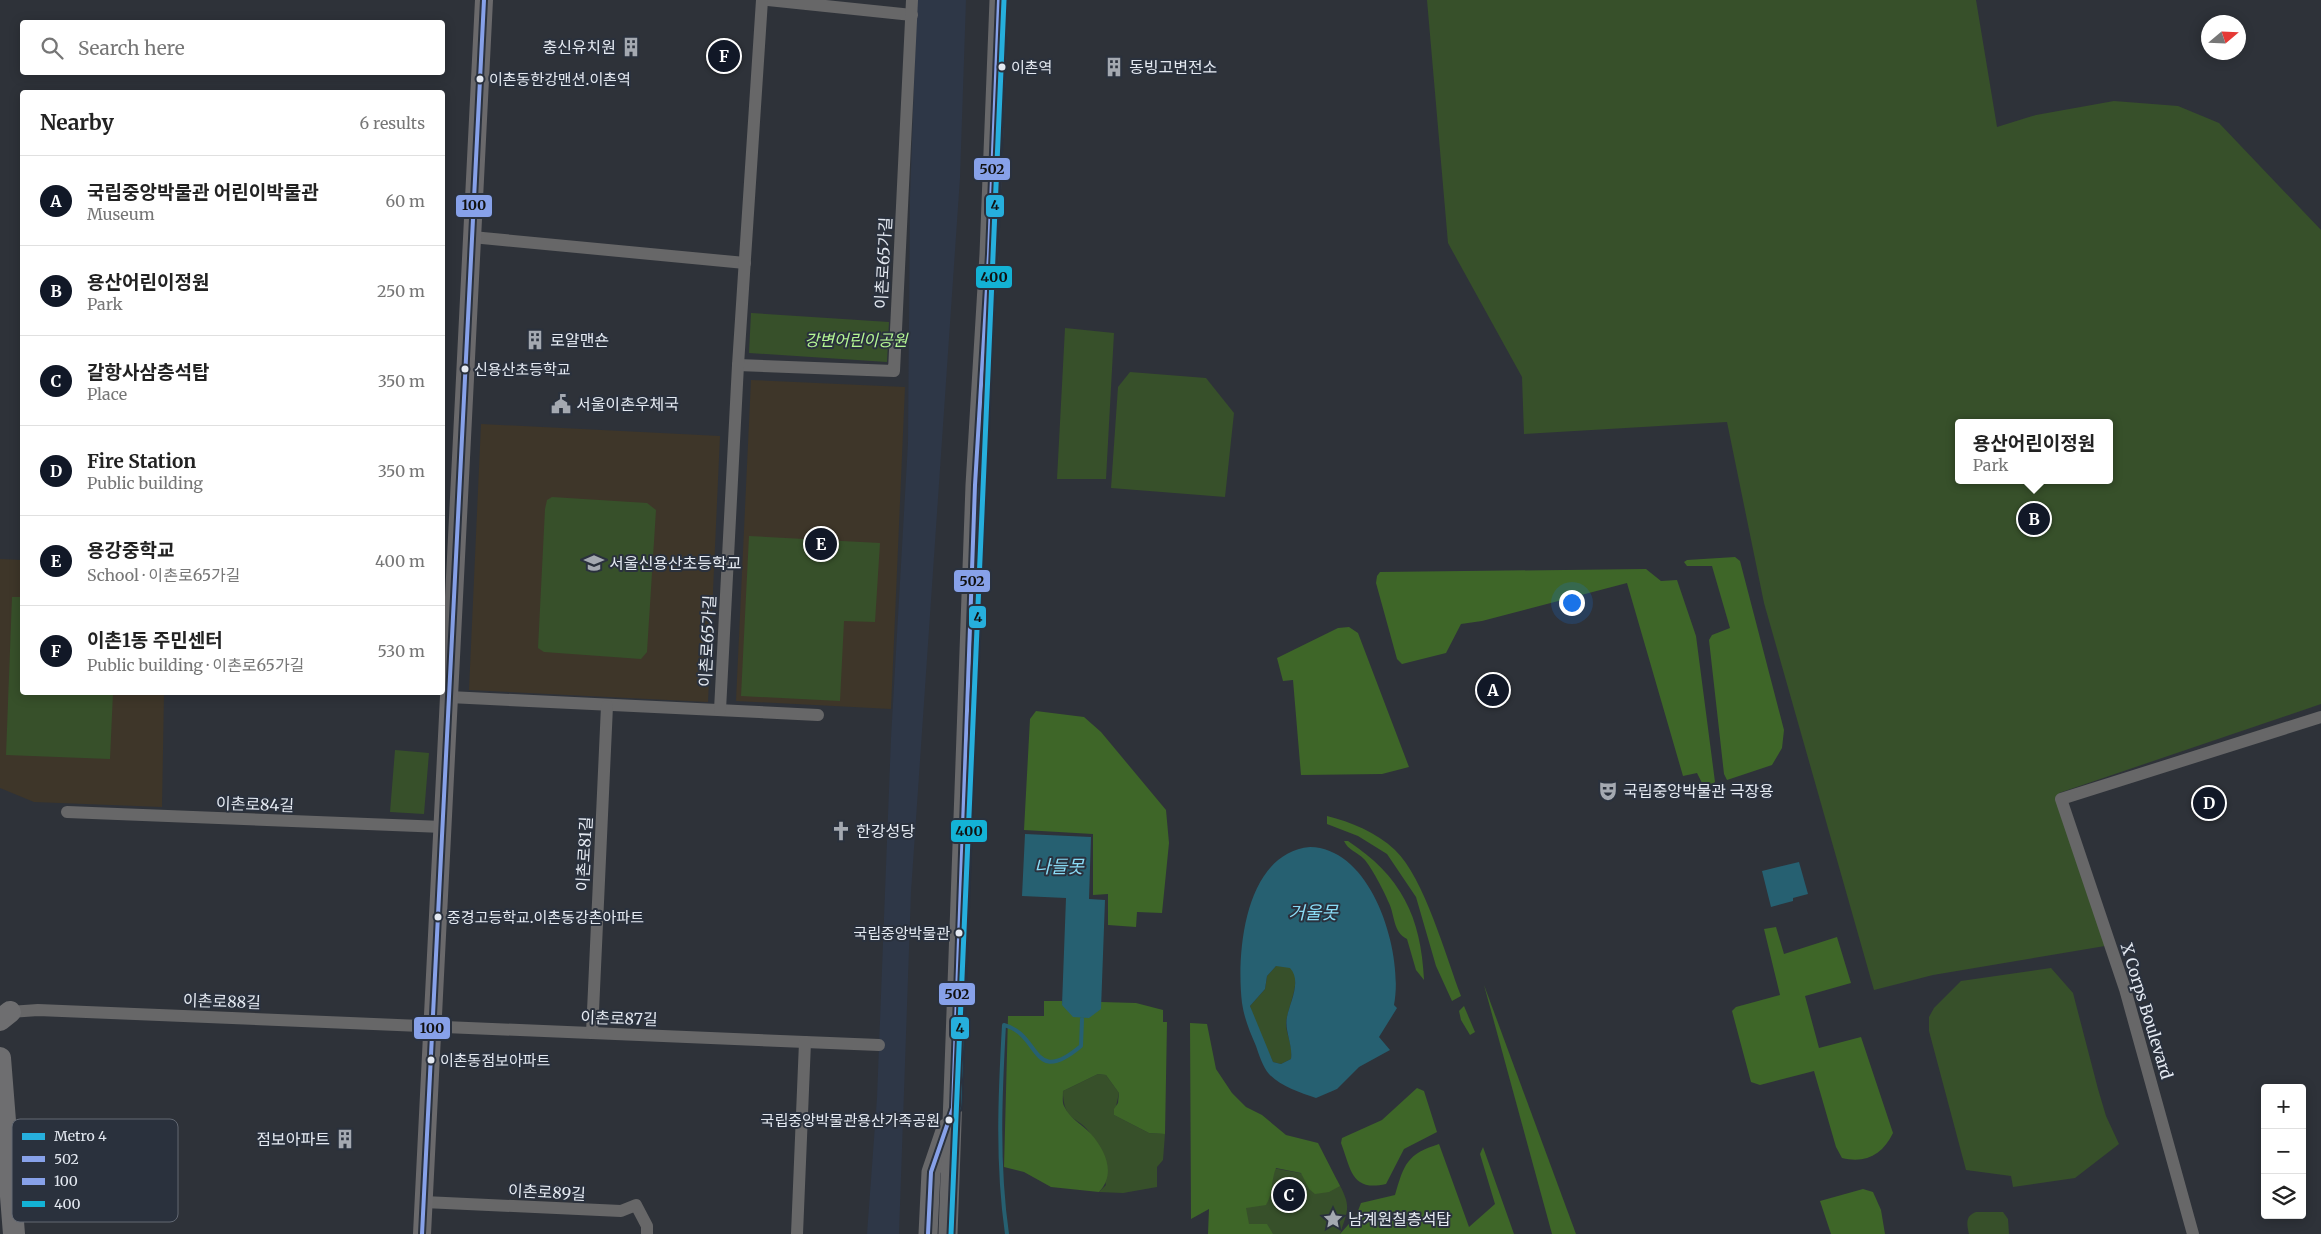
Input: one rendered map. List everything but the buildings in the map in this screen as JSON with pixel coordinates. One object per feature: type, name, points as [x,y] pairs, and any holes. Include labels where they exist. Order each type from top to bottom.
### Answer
[{"type":"highway","points":[[0,1058],[12,1209]]},
{"type":"highway","points":[[0,1195],[10,1234]]},
{"type":"main road","points":[[948,1234],[975,486],[989,254],[999,0]]},
{"type":"main road","points":[[928,1234],[931,1172],[952,1108]]},
{"type":"street","points":[[422,1234],[484,0]]},
{"type":"street","name":"이촌로65가길","points":[[720,710],[744,263],[762,0]]},
{"type":"street","points":[[768,0],[912,15]]},
{"type":"street","name":"이촌로65가길","points":[[738,365],[894,371],[912,0]]},
{"type":"street","points":[[472,237],[744,263]]},
{"type":"street","points":[[449,697],[818,715]]},
{"type":"street","name":"이촌로81길","points":[[592,1033],[607,706]]},
{"type":"street","name":"X Corps Boulevard","points":[[2193,1234],[2125,989],[2061,799],[2321,716]]},
{"type":"street","name":"이촌로84길","points":[[67,812],[443,828]]},
{"type":"street","name":"이촌로88길","points":[[5,1016],[38,1010],[433,1026]]},
{"type":"street","name":"이촌로87길","points":[[433,1026],[879,1045]]},
{"type":"street","points":[[797,1234],[805,1042]]},
{"type":"street","name":"이촌로89길","points":[[424,1202],[621,1211],[636,1205],[647,1226],[647,1234]]},
{"type":"shaded area","points":[[917,0],[966,0],[960,178],[911,892],[899,1234],[867,1234],[877,1098],[891,738],[908,443],[910,197]]},
{"type":"shaded area","points":[[751,380],[905,387],[891,709],[736,701]]},
{"type":"shaded area","name":"서울신용산초등학교","points":[[481,424],[720,436],[708,702],[469,690]]},
{"type":"shaded area","points":[[0,559],[20,560],[20,695],[164,695],[162,807],[34,802],[0,788]]},
{"type":"green space","points":[[1427,0],[1976,0],[1997,127],[2036,115],[2114,101],[2178,106],[2219,123],[2321,230],[2321,704],[2059,793],[2105,946],[1933,975],[1874,990],[1764,603],[1727,422],[1524,434],[1522,377],[1448,243]]},
{"type":"green space","name":"강변어린이공원","points":[[751,313],[889,322],[887,362],[749,353]]},
{"type":"green space","points":[[1065,328],[1114,333],[1106,479],[1057,479]]},
{"type":"green space","points":[[1130,372],[1206,378],[1234,413],[1225,497],[1111,488],[1118,387]]},
{"type":"green space","points":[[552,497],[647,503],[656,510],[647,652],[641,659],[544,652],[538,648],[545,509],[547,500]]},
{"type":"green space","points":[[749,536],[880,543],[875,622],[844,621],[840,701],[741,696]]},
{"type":"green space","points":[[1735,557],[1740,561],[1784,730],[1782,748],[1772,765],[1727,780],[1724,774],[1709,640],[1712,635],[1730,628],[1712,566],[1687,566],[1684,562],[1687,560]]},
{"type":"green space","points":[[1646,569],[1661,581],[1677,580],[1696,636],[1715,782],[1710,785],[1702,783],[1697,773],[1683,776],[1627,583],[1482,621],[1461,624],[1446,653],[1402,664],[1397,659],[1376,583],[1380,572]]},
{"type":"green space","points":[[12,597],[20,597],[20,695],[113,695],[110,759],[6,755]]},
{"type":"green space","points":[[1349,627],[1358,633],[1409,767],[1382,774],[1301,775],[1293,680],[1283,681],[1277,658],[1338,628]]},
{"type":"green space","points":[[1036,711],[1084,717],[1101,732],[1166,810],[1169,843],[1162,913],[1137,912],[1136,927],[1108,925],[1108,894],[1093,895],[1093,834],[1024,830],[1030,719]]},
{"type":"green space","points":[[395,750],[429,753],[424,814],[390,812]]},
{"type":"green space","points":[[1327,816],[1345,821],[1380,838],[1406,862],[1425,898],[1461,996],[1452,1001],[1436,966],[1416,897],[1387,854],[1358,836],[1327,824]]},
{"type":"green space","points":[[1344,841],[1348,841],[1382,868],[1395,883],[1405,900],[1413,917],[1418,936],[1424,980],[1416,970],[1407,939],[1402,936],[1397,928],[1381,886],[1364,859],[1350,849]]},
{"type":"green space","points":[[1776,927],[1784,954],[1837,937],[1851,983],[1805,996],[1819,1048],[1861,1037],[1893,1133],[1884,1147],[1873,1156],[1859,1160],[1842,1158],[1836,1147],[1814,1071],[1760,1085],[1751,1082],[1732,1011],[1736,1007],[1780,995],[1764,929]]},
{"type":"green space","points":[[1276,966],[1287,966],[1293,970],[1296,978],[1286,1025],[1291,1059],[1281,1064],[1273,1062],[1257,1028],[1250,1006],[1265,989],[1267,976]]},
{"type":"green space","points":[[2051,968],[2073,993],[2106,1116],[2119,1144],[2075,1178],[2013,1187],[2011,1176],[1966,1170],[1929,1031],[1929,1017],[1934,1008],[1961,981]]},
{"type":"green space","points":[[1484,985],[1576,1234],[1552,1234]]},
{"type":"green space","points":[[1044,1001],[1062,1001],[1062,1005],[1101,1009],[1101,1002],[1136,1003],[1163,1010],[1163,1022],[1167,1022],[1165,1134],[1149,1133],[1114,1115],[1119,1093],[1106,1075],[1098,1074],[1063,1091],[1063,1103],[1067,1111],[1091,1134],[1105,1155],[1108,1170],[1107,1178],[1099,1192],[1051,1187],[1024,1172],[1004,1167],[1008,1016],[1044,1016]]},
{"type":"green space","points":[[1464,1006],[1475,1032],[1470,1035],[1461,1020],[1459,1011]]},
{"type":"green space","points":[[1190,1023],[1207,1024],[1216,1069],[1232,1093],[1246,1107],[1262,1115],[1286,1135],[1318,1143],[1340,1186],[1329,1192],[1315,1194],[1309,1189],[1301,1173],[1276,1168],[1270,1196],[1266,1205],[1246,1208],[1249,1224],[1267,1224],[1273,1234],[1208,1234],[1209,1209],[1191,1219]]},
{"type":"green space","points":[[1098,1074],[1106,1075],[1119,1093],[1114,1115],[1149,1133],[1165,1134],[1163,1160],[1157,1167],[1157,1187],[1123,1193],[1099,1192],[1106,1185],[1096,1147],[1087,1129],[1073,1118],[1066,1109],[1063,1091]]},
{"type":"green space","points":[[1417,1088],[1424,1091],[1437,1132],[1404,1149],[1386,1184],[1374,1186],[1366,1185],[1359,1181],[1350,1170],[1341,1143],[1342,1138],[1382,1120]]},
{"type":"green space","points":[[1439,1144],[1469,1227],[1495,1204],[1480,1154],[1483,1147],[1514,1234],[1340,1234],[1356,1216],[1361,1203],[1395,1195],[1404,1168],[1413,1156]]},
{"type":"green space","points":[[1245,1163],[1337,1180],[1345,1196],[1347,1207],[1340,1234],[1248,1234],[1243,1228]]},
{"type":"green space","points":[[1863,1189],[1873,1192],[1881,1210],[1885,1234],[1831,1234],[1820,1201]]},
{"type":"green space","points":[[1976,1212],[2003,1212],[2008,1219],[2009,1234],[1969,1234],[1968,1218]]},
{"type":"water","name":"나들못","points":[[1025,834],[1091,837],[1089,899],[1105,900],[1101,1009],[1089,1018],[1073,1017],[1062,1005],[1066,898],[1022,896]]},
{"type":"water","name":"거울못","points":[[1310,847],[1332,852],[1351,865],[1367,884],[1379,907],[1394,959],[1396,984],[1394,1005],[1397,1008],[1379,1037],[1390,1050],[1359,1067],[1337,1089],[1316,1098],[1285,1086],[1269,1074],[1261,1061],[1249,1030],[1242,1003],[1241,958],[1249,908],[1258,886],[1271,867],[1288,853]],"holes":[[[1276,966],[1290,968],[1295,979],[1294,992],[1286,1022],[1291,1059],[1281,1064],[1273,1062],[1250,1006],[1265,989],[1267,976]]]},
{"type":"water","points":[[1799,862],[1808,894],[1793,898],[1793,901],[1771,907],[1762,871]]},
{"type":"waterway","points":[[1007,1234],[1001,1156],[1004,1025],[1016,1030],[1044,1060],[1053,1062],[1065,1058],[1081,1046],[1082,1019]]},
{"type":"metro line","name":"4","points":[[951,1234],[1004,0]]},
{"type":"transit line","name":"100","points":[[422,1234],[484,0]]},
{"type":"transit line","name":"502","points":[[928,1234],[931,1172],[953,1108],[975,485],[989,254],[999,0]]},
{"type":"transit line","name":"400","points":[[959,1108],[981,485],[995,254],[1005,0]]},
{"type":"place","name":"충신유치원","points":[[631,47]]},
{"type":"place","name":"이촌1동 주민센터","points":[[724,56]]},
{"type":"place","name":"이촌역","points":[[1002,67]]},
{"type":"place","name":"동빙고변전소","points":[[1114,67]]},
{"type":"place","name":"이촌동한강맨션.이촌역","points":[[480,79]]},
{"type":"place","name":"로얄맨숀","points":[[535,340]]},
{"type":"place","name":"신용산초등학교","points":[[465,369]]},
{"type":"place","name":"서울이촌우체국","points":[[561,404]]},
{"type":"place","name":"용산어린이정원","points":[[2034,519]]},
{"type":"place","name":"용강중학교","points":[[821,544]]},
{"type":"place","name":"서울신용산초등학교","points":[[594,563]]},
{"type":"place","name":"국립중앙박물관 어린이박물관","points":[[1493,690]]},
{"type":"place","name":"국립중앙박물관 극장용","points":[[1608,791]]},
{"type":"place","name":"Fire Station","points":[[2209,803]]},
{"type":"place","name":"한강성당","points":[[841,831]]},
{"type":"place","name":"중경고등학교.이촌동강촌아파트","points":[[438,917]]},
{"type":"place","name":"국립중앙박물관","points":[[959,933]]},
{"type":"place","name":"이촌동점보아파트","points":[[431,1060]]},
{"type":"place","name":"국립중앙박물관용산가족공원","points":[[949,1120]]},
{"type":"place","name":"점보아파트","points":[[345,1139]]},
{"type":"place","name":"갈항사삼층석탑","points":[[1289,1195]]},
{"type":"place","name":"남계원칠층석탑","points":[[1333,1219]]}]
